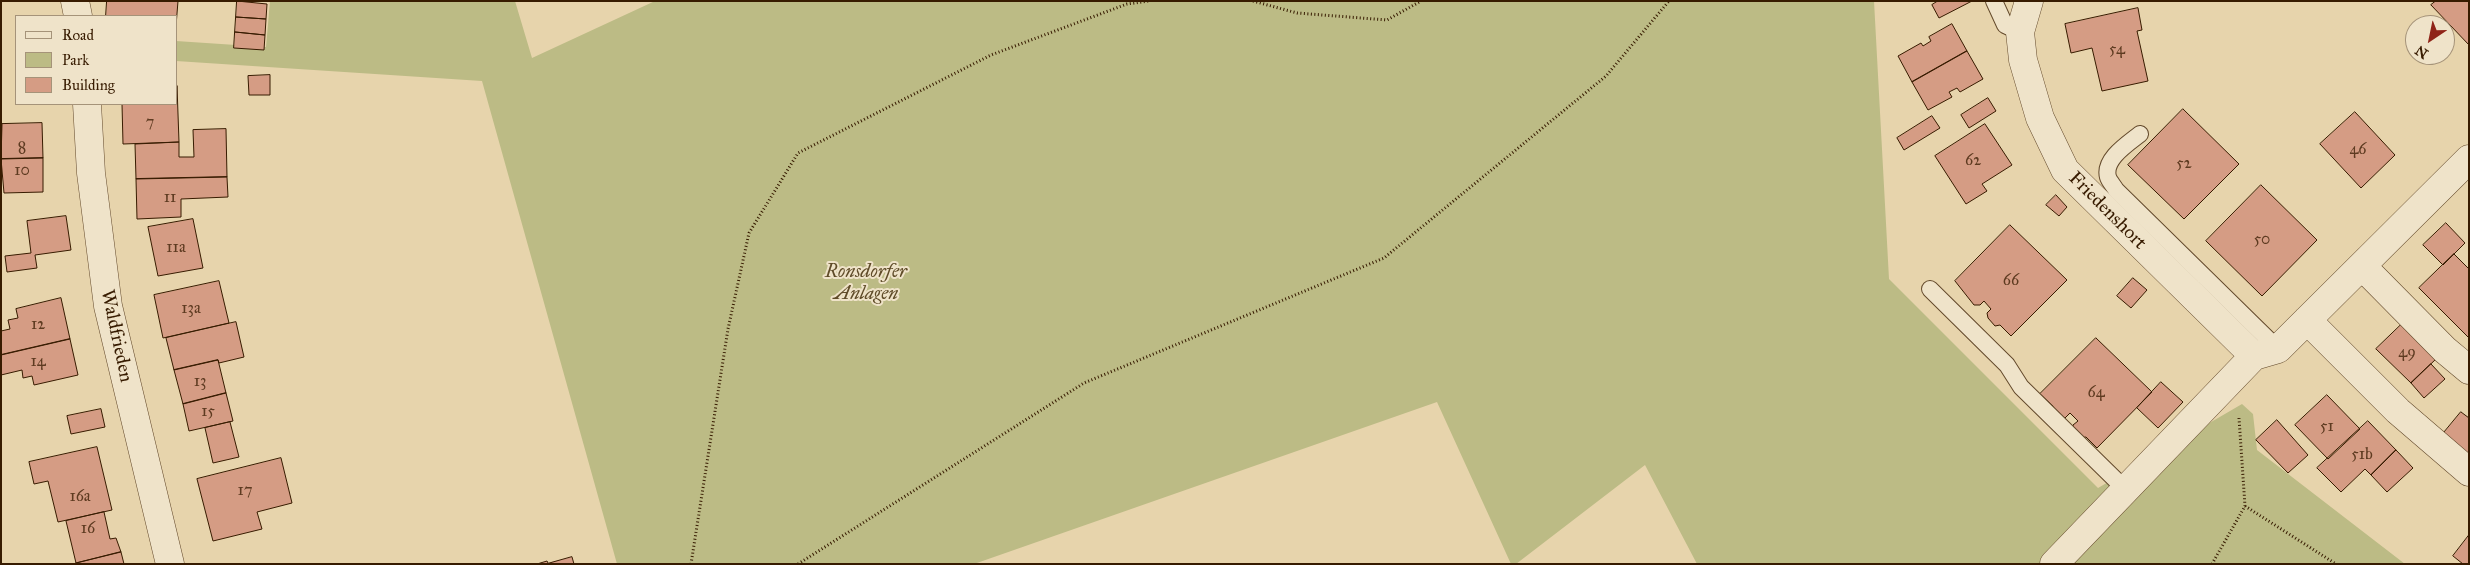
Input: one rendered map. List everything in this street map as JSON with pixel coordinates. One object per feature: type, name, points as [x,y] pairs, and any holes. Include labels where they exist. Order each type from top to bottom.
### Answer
[{"type":"street","points":[[75,1],[78,15]]},
{"type":"street","name":"Friedenshort","points":[[2029,1],[2020,32],[2023,60],[2040,118],[2065,170],[2256,360]]},
{"type":"street","name":"Waldfrieden","points":[[87,105],[91,173],[108,306],[170,564]]},
{"type":"street","points":[[2054,564],[2256,360],[2307,320],[2469,159]]},
{"type":"street","points":[[2362,266],[2445,350],[2469,370]]},
{"type":"street","points":[[2307,320],[2398,411],[2469,472]]},
{"type":"lane","points":[[1994,1],[2005,24],[2020,32]]},
{"type":"lane","points":[[2140,134],[2123,147],[2108,165],[2108,176],[2116,190],[2256,360]]},
{"type":"lane","points":[[1930,289],[2007,365],[2021,387],[2126,490]]},
{"type":"path","points":[[691,564],[728,329],[749,233],[798,153],[991,55],[1128,4],[1149,1]]},
{"type":"path","points":[[1253,1],[1297,13],[1387,20],[1421,1]]},
{"type":"path","points":[[798,564],[1084,383],[1384,258],[1606,76],[1669,1]]},
{"type":"path","points":[[2212,564],[2245,506],[2256,360]]},
{"type":"path","points":[[2245,506],[2336,564]]},
{"type":"green space","name":"Ronsdorfer Anlagen","points":[[270,1],[515,1],[532,58],[655,1],[1874,1],[1889,279],[2098,488],[2242,404],[2253,414],[2257,450],[2405,564],[1697,564],[1645,465],[1516,564],[1511,564],[1437,402],[974,564],[617,564],[482,81],[178,61],[178,41],[266,47]]},
{"type":"building","points":[[107,1],[178,1],[177,15],[106,15]]},
{"type":"building","points":[[237,1],[267,4],[266,19],[236,17]]},
{"type":"building","points":[[1938,1],[1972,1],[1939,18],[1932,5]]},
{"type":"building","points":[[2436,1],[2469,1],[2469,45],[2455,30],[2455,15],[2440,15],[2431,5]]},
{"type":"building","points":[[2138,8],[2142,30],[2137,31],[2148,81],[2102,91],[2092,48],[2071,53],[2065,24]]},
{"type":"building","points":[[236,17],[266,19],[265,35],[235,32]]},
{"type":"building","points":[[1952,24],[1967,51],[1912,82],[1898,56],[1921,43],[1923,46],[1931,41],[1929,37]]},
{"type":"building","points":[[235,32],[265,35],[264,50],[234,48]]},
{"type":"building","points":[[1967,51],[1983,79],[1960,92],[1957,88],[1949,92],[1952,97],[1928,110],[1912,82]]},
{"type":"building","points":[[270,75],[270,95],[249,95],[248,76]]},
{"type":"building","points":[[1988,98],[1996,111],[1969,128],[1961,115]]},
{"type":"building","points":[[122,105],[178,105],[179,142],[123,144]]},
{"type":"building","points":[[2183,109],[2239,164],[2184,219],[2128,165]]},
{"type":"building","points":[[2355,112],[2395,155],[2361,188],[2320,144]]},
{"type":"building","points":[[1932,116],[1940,128],[1904,150],[1897,138]]},
{"type":"building","points":[[42,123],[43,158],[1,159],[2,124]]},
{"type":"building","points":[[1985,124],[2012,165],[1982,184],[1987,191],[1966,204],[1935,156]]},
{"type":"building","points":[[226,129],[227,177],[136,179],[135,144],[179,142],[179,157],[194,157],[193,130]]},
{"type":"building","points":[[43,158],[43,192],[4,193],[1,159]]},
{"type":"building","points":[[227,177],[228,197],[181,199],[181,217],[137,219],[136,179]]},
{"type":"building","points":[[2261,185],[2317,240],[2262,296],[2206,241]]},
{"type":"building","points":[[2056,195],[2067,207],[2059,216],[2046,205]]},
{"type":"building","points":[[66,216],[71,250],[35,255],[37,268],[7,272],[5,256],[31,253],[27,221]]},
{"type":"building","points":[[193,219],[203,268],[158,276],[148,227]]},
{"type":"building","points":[[2446,223],[2465,243],[2443,265],[2423,245]]},
{"type":"building","points":[[2010,225],[2067,280],[2011,336],[2000,325],[1995,326],[1988,318],[1987,313],[1991,309],[1984,301],[1980,305],[1974,305],[1955,281]]},
{"type":"building","points":[[2454,254],[2469,269],[2469,338],[2419,288]]},
{"type":"building","points":[[2133,278],[2147,290],[2131,308],[2117,296]]},
{"type":"building","points":[[219,281],[229,323],[163,338],[154,295]]},
{"type":"building","points":[[61,298],[70,339],[1,355],[1,331],[10,329],[8,320],[18,318],[16,309]]},
{"type":"building","points":[[236,322],[244,357],[219,363],[218,360],[174,370],[166,338]]},
{"type":"building","points":[[2403,323],[2437,358],[2411,383],[2376,349]]},
{"type":"building","points":[[2096,338],[2152,392],[2097,448],[2086,437],[2080,438],[2073,431],[2073,425],[2078,421],[2070,413],[2065,418],[2059,418],[2052,411],[2053,406],[2040,394]]},
{"type":"building","points":[[70,339],[78,375],[34,385],[32,376],[23,378],[22,370],[1,375],[1,355]]},
{"type":"building","points":[[218,360],[226,393],[183,404],[174,370]]},
{"type":"building","points":[[2431,364],[2445,379],[2424,398],[2411,383]]},
{"type":"building","points":[[2161,382],[2183,402],[2158,428],[2137,408]]},
{"type":"building","points":[[226,393],[233,421],[189,431],[183,404]]},
{"type":"building","points":[[2327,395],[2360,429],[2328,459],[2295,425]]},
{"type":"building","points":[[101,409],[105,427],[71,434],[67,416]]},
{"type":"building","points":[[2461,412],[2469,418],[2469,458],[2442,435]]},
{"type":"building","points":[[2277,420],[2308,455],[2288,473],[2256,440]]},
{"type":"building","points":[[2368,421],[2396,450],[2371,475],[2365,469],[2341,492],[2317,468]]},
{"type":"building","points":[[230,422],[239,457],[213,463],[205,428]]},
{"type":"building","points":[[97,447],[112,510],[58,522],[48,481],[34,484],[29,462]]},
{"type":"building","points":[[2396,450],[2413,468],[2387,492],[2371,475]]},
{"type":"building","points":[[281,458],[292,503],[257,512],[262,529],[213,541],[197,479]]},
{"type":"building","points":[[104,512],[110,539],[116,538],[121,552],[76,563],[66,521]]},
{"type":"building","points":[[2469,535],[2469,564],[2463,564],[2453,556]]},
{"type":"building","points":[[121,552],[124,564],[73,564],[76,563]]},
{"type":"building","points":[[572,557],[574,564],[537,564],[547,561],[548,563]]}]
